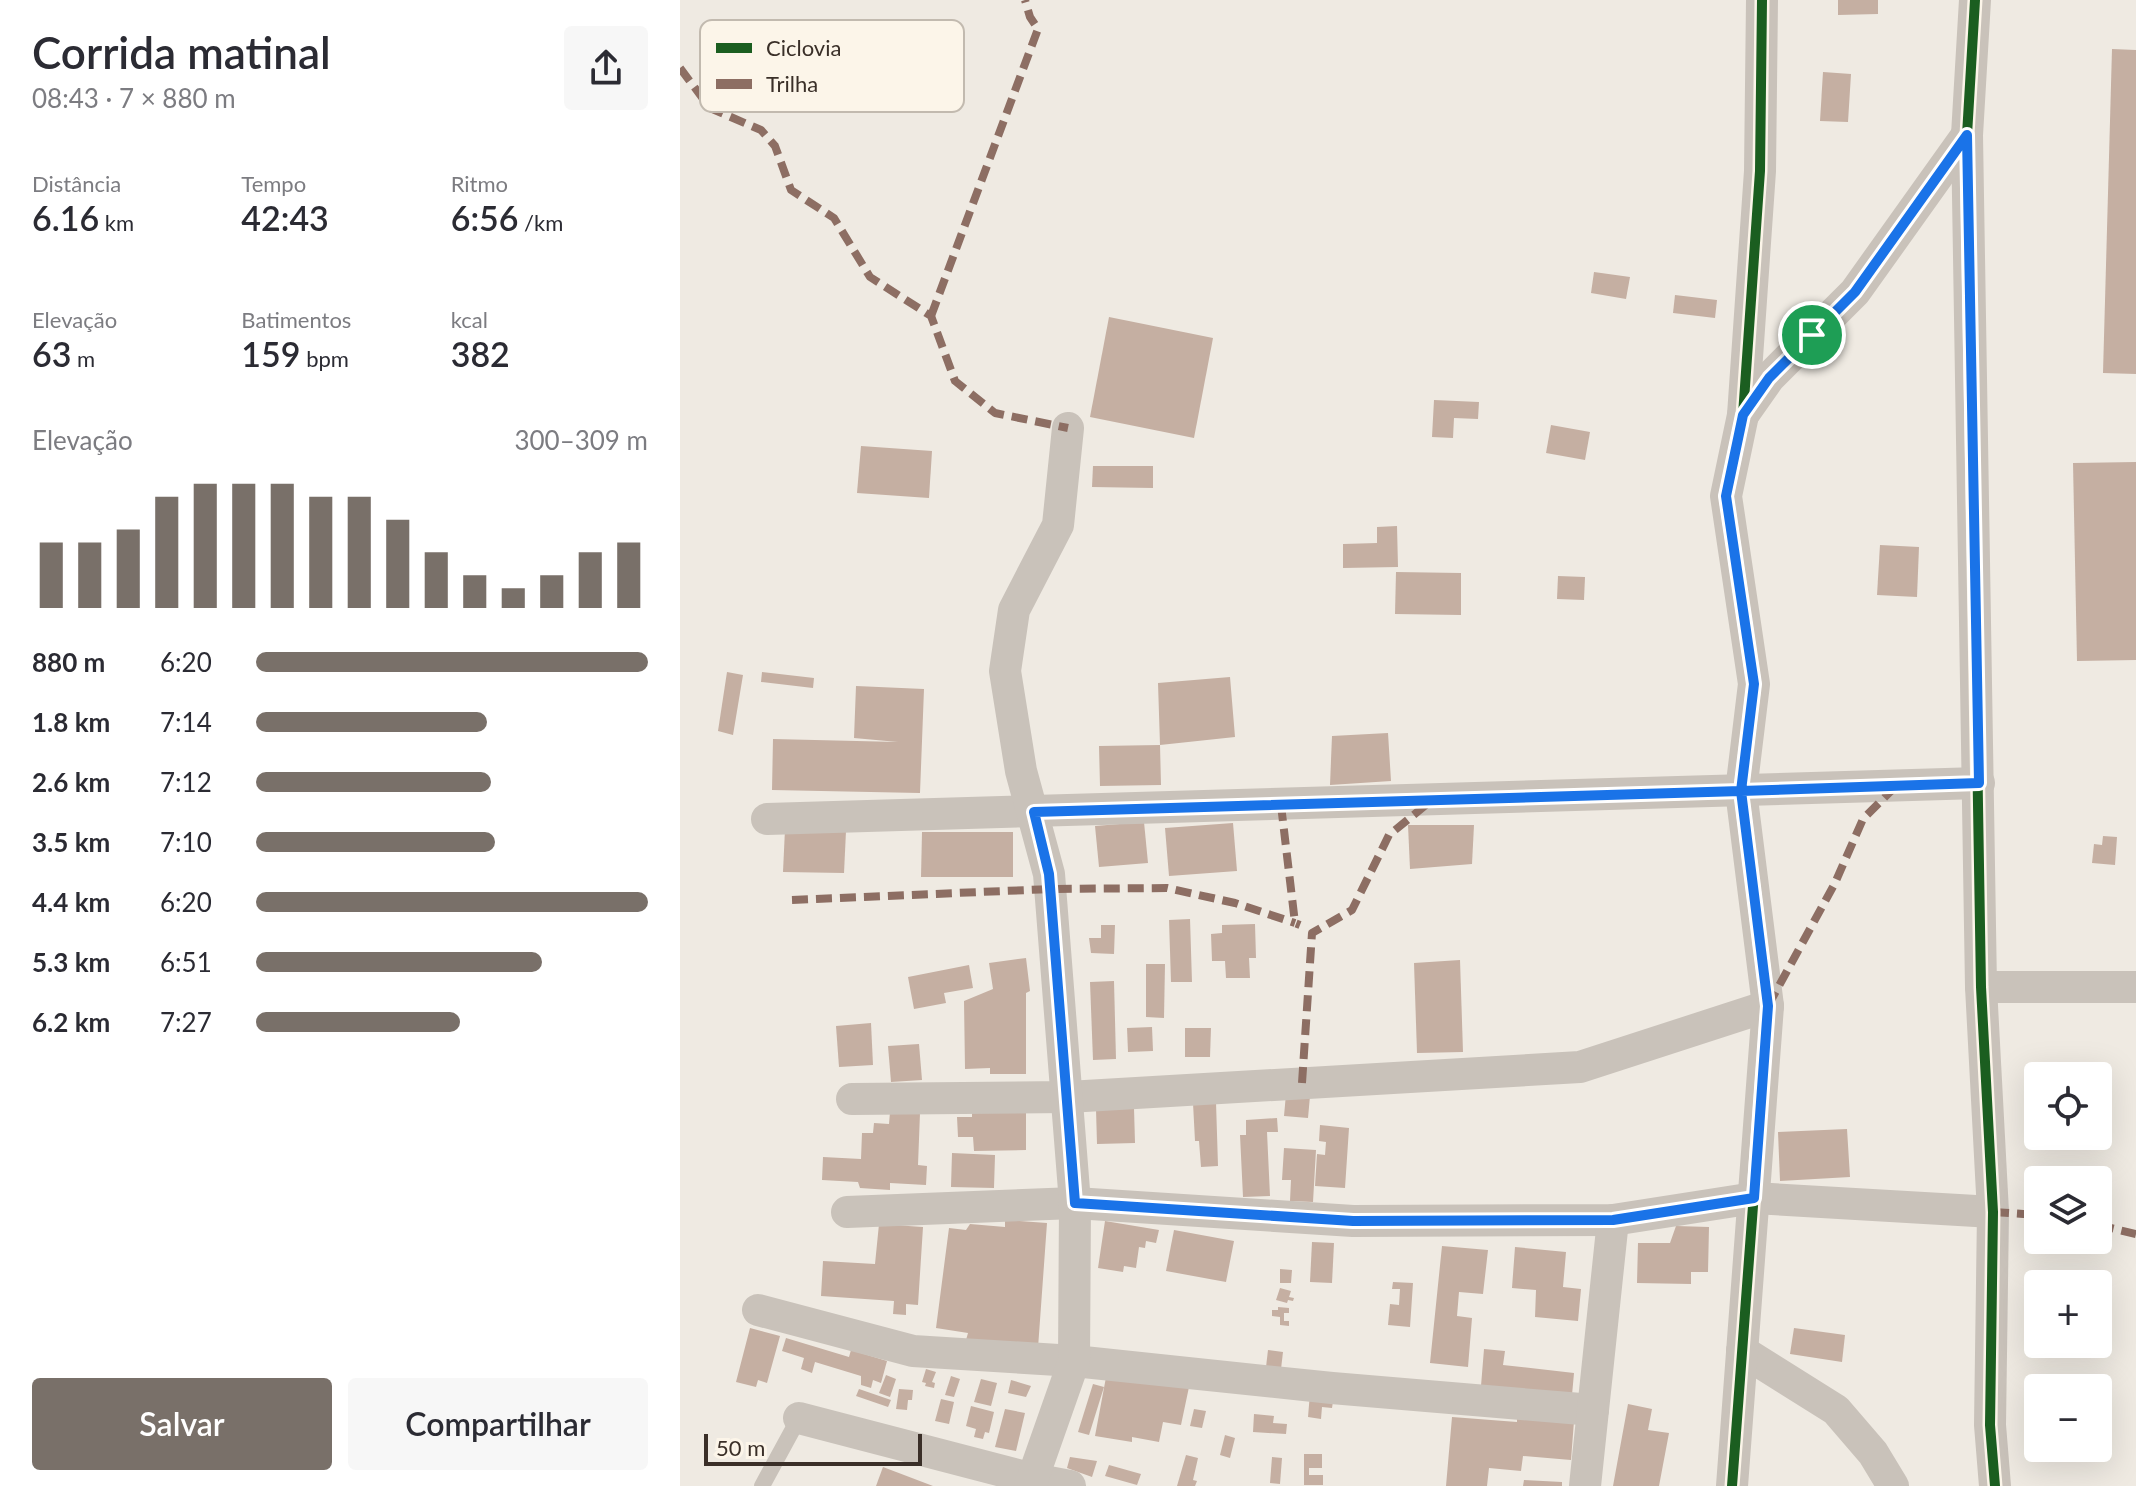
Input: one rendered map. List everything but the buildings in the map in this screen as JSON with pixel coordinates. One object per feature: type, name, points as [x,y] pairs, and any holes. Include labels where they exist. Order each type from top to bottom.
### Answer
[{"type":"street","points":[[1732,1486],[1768,1006],[1741,791],[1754,684],[1726,496],[1743,415],[1760,171],[1762,0]]},
{"type":"street","points":[[1975,0],[1967,135],[1981,987],[1993,1212],[1990,1425],[1995,1486]]},
{"type":"street","points":[[1743,415],[1769,378],[1855,292],[1967,135]]},
{"type":"street","points":[[1031,1482],[1074,1361],[1075,1203],[1049,874],[1021,771],[1005,671],[1014,610],[1058,525],[1068,428]]},
{"type":"street","points":[[767,819],[1979,783]]},
{"type":"street","points":[[1981,987],[2136,987]]},
{"type":"street","points":[[852,1099],[1068,1097],[1580,1067],[1768,1006]]},
{"type":"street","points":[[847,1212],[1075,1203],[1353,1221],[1613,1220],[1754,1198],[1993,1212]]},
{"type":"street","points":[[1585,1486],[1613,1220]]},
{"type":"street","points":[[758,1310],[913,1351],[1074,1361],[1332,1388],[1593,1410]]},
{"type":"street","points":[[1742,1351],[1836,1410],[1873,1453],[1893,1486]]},
{"type":"street","points":[[799,1418],[1031,1482],[1070,1486]]},
{"type":"lane","points":[[762,1486],[799,1418]]},
{"type":"marked path","points":[[931,316],[1038,29],[1025,0]]},
{"type":"marked path","points":[[680,68],[700,95]]},
{"type":"marked path","points":[[719,112],[761,130],[775,146],[791,190],[834,218],[870,277],[931,316],[955,381],[995,413],[1068,428]]},
{"type":"marked path","points":[[1768,1006],[1835,883],[1863,819],[1896,786]]},
{"type":"marked path","points":[[1302,1083],[1312,933],[1352,910],[1389,835],[1432,800]]},
{"type":"marked path","points":[[1281,805],[1295,923],[1300,925]]},
{"type":"marked path","points":[[792,900],[1051,889],[1167,888],[1235,903],[1295,923]]},
{"type":"marked path","points":[[1993,1212],[2024,1214]]},
{"type":"marked path","points":[[2112,1228],[2136,1234]]},
{"type":"cycle path","points":[[1732,1486],[1768,1006],[1741,791],[1754,684],[1726,496],[1743,415],[1760,171],[1762,0]]},
{"type":"cycle path","points":[[1975,0],[1967,135],[1981,987],[1993,1212],[1990,1425],[1995,1486]]},
{"type":"route","points":[[1812,335],[1769,378],[1743,415],[1726,496],[1754,684],[1741,791],[1034,812],[1049,874],[1075,1203],[1353,1221],[1613,1220],[1754,1198],[1768,1006],[1741,791],[1979,783],[1967,135],[1855,292],[1812,335]]}]
